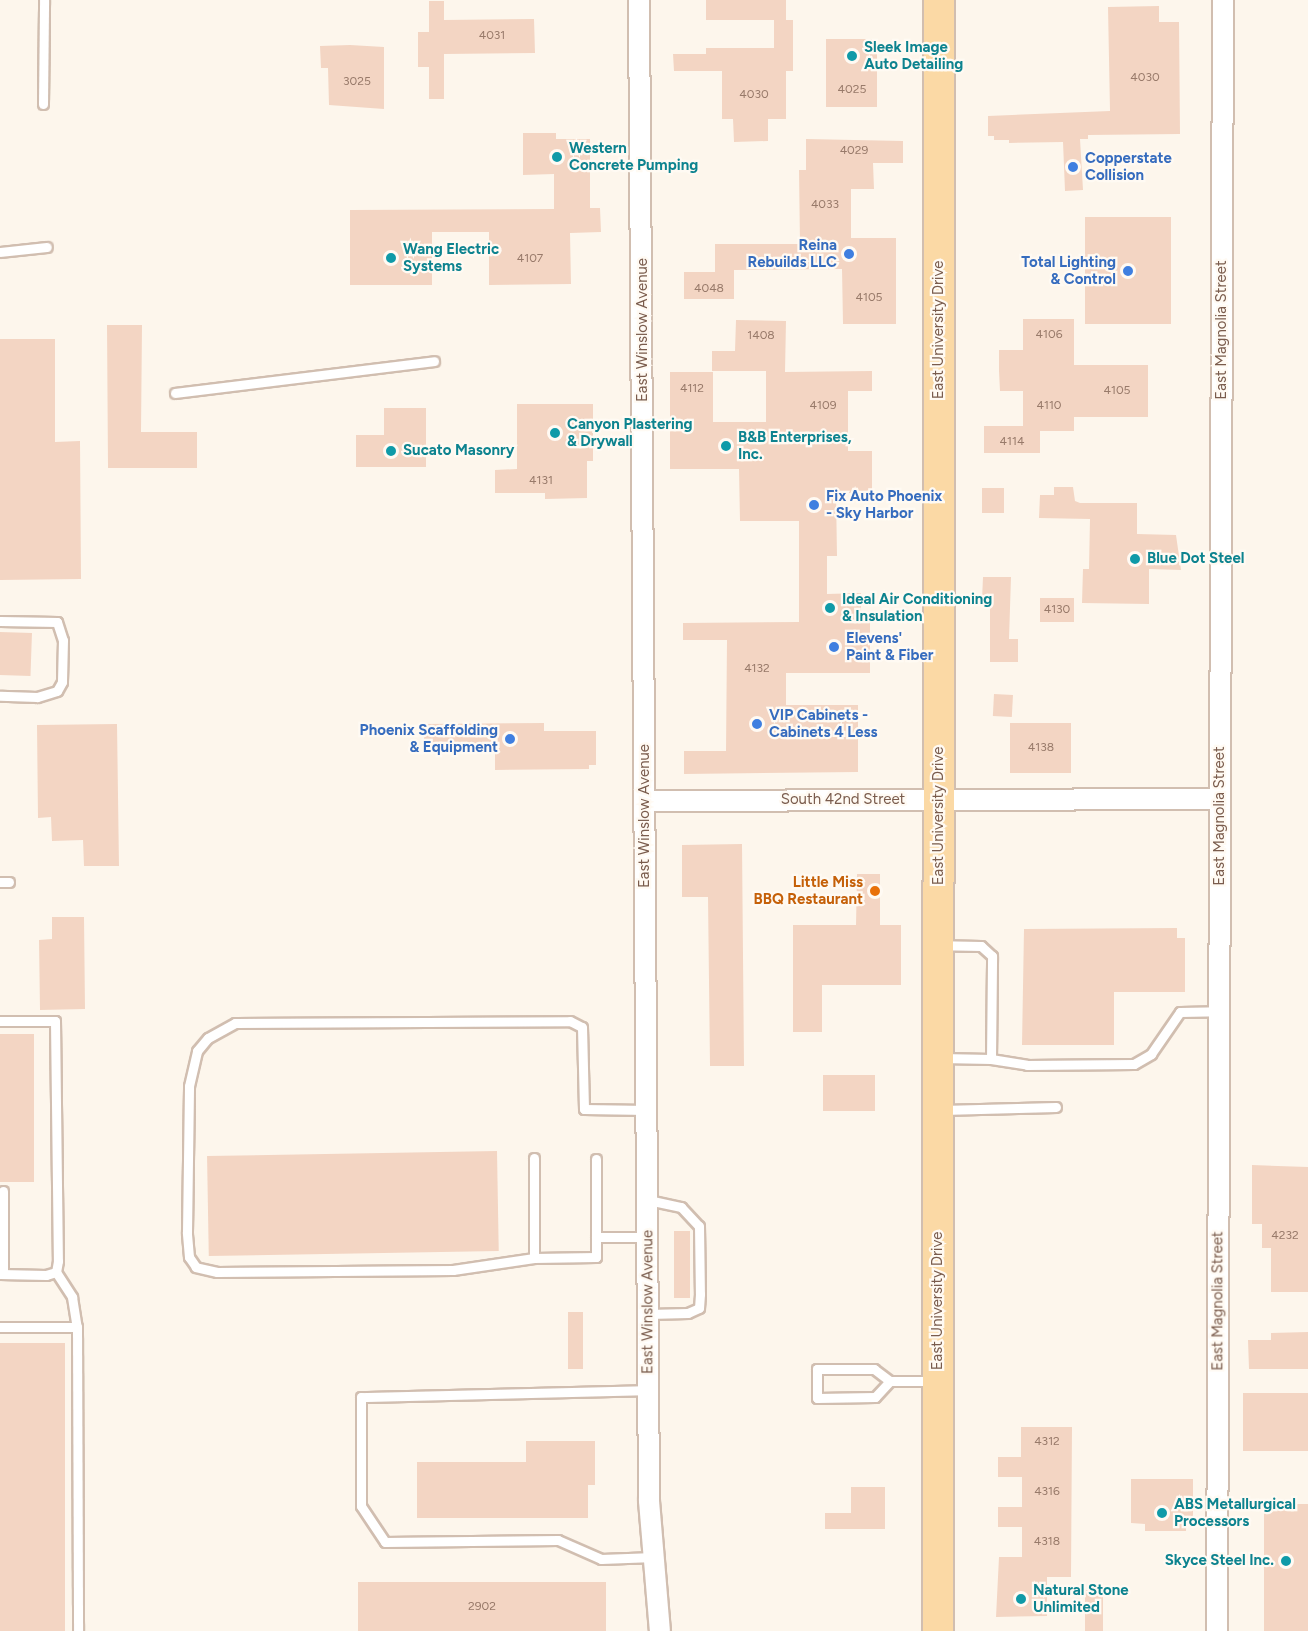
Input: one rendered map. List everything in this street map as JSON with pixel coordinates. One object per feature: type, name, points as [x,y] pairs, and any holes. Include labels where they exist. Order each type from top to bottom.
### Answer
[{"type":"main road","name":"East University Drive","points":[[938,1631],[939,0]]},
{"type":"street","name":"East Winslow Avenue","points":[[639,0],[649,1502],[660,1631]]},
{"type":"street","name":"East Magnolia Street","points":[[1217,1631],[1222,0]]},
{"type":"street","name":"South 42nd Street","points":[[645,801],[1220,799]]},
{"type":"lane","points":[[43,104],[44,0]]},
{"type":"lane","points":[[0,252],[47,247]]},
{"type":"lane","points":[[175,393],[434,361]]},
{"type":"lane","points":[[0,621],[57,622],[63,640],[62,682],[57,691],[37,697],[0,696]]},
{"type":"lane","points":[[939,945],[981,946],[990,951],[991,1059]]},
{"type":"lane","points":[[939,1058],[991,1059],[1027,1065],[1134,1064],[1151,1054],[1180,1012],[1219,1011]]},
{"type":"lane","points":[[0,1021],[55,1021],[56,1272],[72,1297],[77,1327],[78,1631]]},
{"type":"lane","points":[[596,1159],[596,1257],[534,1258],[442,1271],[217,1272],[196,1266],[189,1257],[187,1232],[189,1086],[197,1051],[215,1033],[235,1023],[570,1021],[582,1027],[584,1109],[647,1110]]},
{"type":"lane","points":[[939,1110],[1056,1107]]},
{"type":"lane","points":[[534,1158],[534,1258]]},
{"type":"lane","points":[[3,1191],[2,1274],[56,1272]]},
{"type":"lane","points":[[648,1200],[681,1207],[699,1226],[700,1294],[699,1308],[688,1313],[648,1314]]},
{"type":"lane","points":[[596,1237],[648,1237]]},
{"type":"lane","points":[[0,1328],[77,1327]]},
{"type":"lane","points":[[891,1381],[875,1397],[817,1398],[817,1369],[874,1369],[891,1381],[938,1381]]},
{"type":"lane","points":[[649,1390],[361,1396],[361,1506],[385,1542],[558,1540],[602,1559],[654,1557]]},
{"type":"building","points":[[706,0],[786,0],[786,20],[706,20]]},
{"type":"building","points":[[429,1],[444,1],[444,20],[534,19],[535,53],[444,54],[444,99],[429,99],[429,67],[418,67],[418,32],[429,32]]},
{"type":"building","points":[[1159,6],[1159,22],[1179,22],[1180,134],[1088,135],[1088,139],[1080,139],[1083,190],[1065,191],[1063,142],[1009,143],[1009,140],[994,140],[994,136],[988,136],[988,116],[1110,111],[1108,7]]},
{"type":"building","points":[[774,20],[793,20],[793,71],[786,71],[786,119],[768,119],[768,141],[734,142],[733,119],[722,119],[722,71],[674,71],[673,54],[706,54],[706,48],[774,48]]},
{"type":"building","points":[[826,39],[877,39],[877,107],[826,107]]},
{"type":"building","points":[[320,46],[384,47],[384,109],[329,105],[328,68],[321,68]]},
{"type":"building","points":[[523,133],[556,133],[556,139],[590,139],[590,208],[600,208],[601,232],[570,233],[571,284],[489,285],[489,232],[432,232],[432,285],[350,285],[350,210],[554,209],[554,174],[523,175]]},
{"type":"building","points":[[806,139],[903,141],[903,163],[873,163],[874,189],[851,189],[851,238],[896,238],[896,324],[843,324],[842,269],[734,270],[734,299],[684,299],[684,272],[715,272],[715,244],[800,244],[799,170],[806,170]]},
{"type":"building","name":"Total Lighting & Control","points":[[1085,217],[1171,217],[1171,324],[1085,324]]},
{"type":"building","points":[[1023,319],[1074,319],[1074,365],[1148,365],[1148,417],[1074,417],[1074,431],[1040,431],[1040,453],[984,453],[984,426],[1023,426],[1023,391],[1000,391],[999,350],[1023,350]]},
{"type":"building","points":[[736,320],[786,321],[785,372],[872,371],[872,391],[848,391],[848,451],[872,451],[872,493],[836,493],[837,556],[827,556],[827,594],[861,593],[861,622],[870,622],[870,673],[786,673],[786,705],[858,705],[858,772],[684,774],[684,751],[726,751],[727,640],[683,640],[683,623],[799,622],[799,521],[740,521],[739,469],[670,469],[670,372],[713,372],[713,422],[766,422],[766,371],[712,371],[712,351],[735,351]]},
{"type":"building","points":[[107,325],[142,325],[141,432],[197,432],[197,468],[108,468]]},
{"type":"building","points":[[0,339],[55,339],[55,442],[80,441],[81,579],[0,580]]},
{"type":"building","points":[[517,404],[593,404],[593,461],[587,461],[587,498],[545,499],[545,493],[495,493],[495,470],[517,469]]},
{"type":"building","name":"Sucato Masonry","points":[[384,408],[426,408],[426,467],[356,467],[356,435],[384,435]]},
{"type":"building","name":"Blue Dot Steel","points":[[1054,487],[1073,487],[1075,501],[1080,503],[1137,503],[1137,534],[1176,535],[1181,570],[1149,569],[1149,604],[1082,603],[1083,569],[1089,569],[1090,519],[1039,518],[1040,495],[1054,495]]},
{"type":"building","points":[[982,488],[1004,488],[1004,513],[982,513]]},
{"type":"building","points":[[983,577],[1011,577],[1009,639],[1018,639],[1018,662],[990,662],[990,600],[982,600]]},
{"type":"building","points":[[1040,598],[1074,598],[1074,622],[1040,622]]},
{"type":"building","points":[[0,632],[32,633],[30,676],[0,675]]},
{"type":"building","points":[[994,694],[1013,695],[1012,717],[993,716]]},
{"type":"building","name":"Phoenix Scaffolding & Equipment","points":[[544,723],[544,731],[596,731],[596,765],[589,765],[589,769],[495,770],[495,747],[424,748],[424,724]]},
{"type":"building","points":[[1010,723],[1071,723],[1071,773],[1010,773]]},
{"type":"building","points":[[117,724],[119,866],[84,866],[83,840],[52,841],[51,817],[38,818],[37,725]]},
{"type":"building","points":[[742,844],[744,1066],[710,1066],[708,897],[682,897],[682,845]]},
{"type":"building","points":[[857,874],[880,874],[880,925],[901,925],[901,985],[822,985],[822,1032],[793,1032],[793,925],[856,925]]},
{"type":"building","points":[[52,917],[84,917],[85,1009],[40,1010],[39,940],[52,939]]},
{"type":"building","points":[[1177,928],[1177,938],[1185,938],[1185,992],[1114,992],[1114,1045],[1022,1045],[1024,929]]},
{"type":"building","points":[[0,1034],[34,1034],[34,1182],[0,1182]]},
{"type":"building","points":[[823,1075],[875,1075],[875,1111],[823,1111]]},
{"type":"building","points":[[497,1151],[499,1251],[209,1256],[207,1156]]},
{"type":"building","points":[[1252,1165],[1308,1167],[1308,1292],[1271,1292],[1271,1248],[1262,1248],[1262,1224],[1252,1224]]},
{"type":"building","points":[[674,1231],[690,1231],[690,1298],[674,1298]]},
{"type":"building","points":[[568,1312],[583,1312],[583,1369],[568,1369]]},
{"type":"building","points":[[1308,1332],[1308,1369],[1249,1369],[1248,1340],[1271,1340],[1271,1333]]},
{"type":"building","points":[[0,1343],[65,1343],[65,1631],[0,1631]]},
{"type":"building","points":[[1243,1393],[1308,1393],[1308,1451],[1243,1451]]},
{"type":"building","points":[[1021,1427],[1072,1427],[1071,1577],[1047,1577],[1047,1616],[996,1617],[999,1557],[1022,1557],[1022,1527],[998,1527],[998,1507],[1022,1507],[1022,1477],[998,1477],[998,1457],[1021,1457]]},
{"type":"building","points":[[526,1441],[595,1441],[595,1485],[588,1485],[588,1518],[417,1518],[417,1462],[526,1462]]},
{"type":"building","name":"ABS Metallurgical Processors","points":[[1131,1479],[1193,1479],[1193,1524],[1186,1524],[1186,1531],[1145,1531],[1145,1524],[1131,1523]]},
{"type":"building","points":[[851,1487],[885,1487],[885,1529],[825,1529],[825,1513],[851,1513]]},
{"type":"building","name":"Skyce Steel Inc.","points":[[1264,1504],[1308,1504],[1308,1631],[1264,1631]]},
{"type":"building","points":[[358,1582],[606,1582],[606,1631],[358,1631]]},
{"type":"building","points":[[1085,1590],[1103,1590],[1103,1631],[1085,1631]]},
{"type":"place","name":"Sleek Image Auto Detailing","points":[[852,56]]},
{"type":"place","name":"Western Concrete Pumping","points":[[557,157]]},
{"type":"place","name":"Copperstate Collision","points":[[1073,167]]},
{"type":"place","name":"Reina Rebuilds LLC","points":[[849,254]]},
{"type":"place","name":"Wang Electric Systems","points":[[391,258]]},
{"type":"place","name":"Total Lighting & Control","points":[[1128,271]]},
{"type":"place","name":"Canyon Plastering & Drywall","points":[[555,433]]},
{"type":"place","name":"B&B Enterprises, Inc.","points":[[726,446]]},
{"type":"place","name":"Sucato Masonry","points":[[391,451]]},
{"type":"place","name":"Fix Auto Phoenix - Sky Harbor","points":[[814,505]]},
{"type":"place","name":"Blue Dot Steel","points":[[1135,559]]},
{"type":"place","name":"Ideal Air Conditioning & Insulation","points":[[830,608]]},
{"type":"place","name":"Elevens' Paint & Fiber","points":[[834,647]]},
{"type":"place","name":"VIP Cabinets - Cabinets 4 Less","points":[[757,724]]},
{"type":"place","name":"Phoenix Scaffolding & Equipment","points":[[510,739]]},
{"type":"place","name":"Little Miss BBQ Restaurant","points":[[875,891]]},
{"type":"place","name":"ABS Metallurgical Processors","points":[[1162,1513]]},
{"type":"place","name":"Skyce Steel Inc.","points":[[1286,1561]]},
{"type":"place","name":"Natural Stone Unlimited","points":[[1021,1599]]}]
